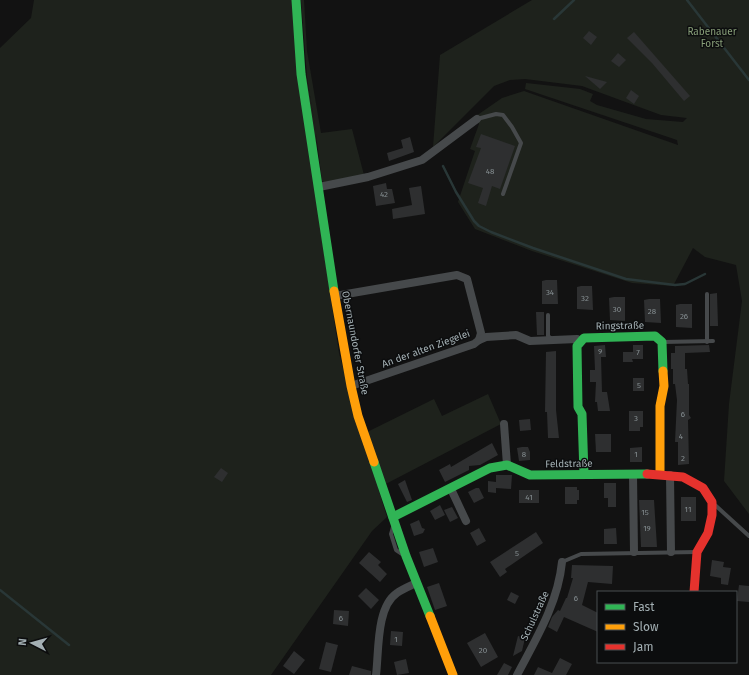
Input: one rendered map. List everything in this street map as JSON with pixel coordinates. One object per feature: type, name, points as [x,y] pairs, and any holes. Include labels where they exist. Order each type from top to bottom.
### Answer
[{"type":"street","name":"Obernaundorfer Straße","points":[[296,0],[301,74],[334,296],[351,386],[358,416],[406,556],[453,675]]},
{"type":"street","points":[[319,187],[368,177],[422,160],[477,119]]},
{"type":"street","name":"An der alten Ziegelei","points":[[334,296],[457,275],[467,279],[480,333],[479,340],[474,344],[351,386]]},
{"type":"street","points":[[479,340],[486,337],[516,334],[530,341],[579,341],[577,346],[578,407],[582,414],[584,474]]},
{"type":"street","name":"Ringstraße","points":[[579,341],[584,338],[591,337],[655,336],[662,342]]},
{"type":"street","points":[[660,474],[660,406],[664,386],[662,342]]},
{"type":"street","points":[[393,519],[490,468],[507,465],[504,424]]},
{"type":"street","name":"Feldstraße","points":[[507,465],[530,475],[660,474],[683,477],[703,488],[712,502]]},
{"type":"street","points":[[633,474],[634,552]]},
{"type":"street","points":[[670,475],[671,552]]},
{"type":"street","points":[[451,489],[466,521]]},
{"type":"street","points":[[694,591],[697,569],[697,552],[708,532],[712,515],[712,502]]},
{"type":"street","name":"Schulstraße","points":[[517,675],[539,633],[557,591],[562,562]]},
{"type":"street","points":[[376,675],[378,637],[384,609],[396,593],[416,583]]},
{"type":"lane","points":[[477,119],[496,114],[502,115],[512,127],[520,143],[503,194]]},
{"type":"lane","points":[[707,294],[707,342]]},
{"type":"lane","points":[[548,315],[548,336],[551,339],[575,338],[579,341]]},
{"type":"lane","points":[[662,342],[713,341]]},
{"type":"lane","points":[[712,502],[749,536]]},
{"type":"lane","points":[[562,562],[581,554],[697,552]]},
{"type":"green space","points":[[34,0],[296,0],[296,15],[316,132],[307,77],[301,0],[304,0],[307,51],[321,133],[352,129],[364,175],[326,184],[322,181],[316,134],[322,239],[339,353],[361,435],[434,399],[442,416],[488,394],[501,424],[378,488],[387,517],[372,531],[271,675],[0,675],[0,48],[31,18]]},
{"type":"green space","name":"Rabenauer Forst","points":[[532,0],[749,0],[749,514],[724,481],[729,404],[742,301],[736,265],[705,257],[693,248],[673,286],[632,283],[532,251],[475,229],[458,202],[475,151],[470,149],[479,124],[476,116],[502,98],[524,91],[678,145],[677,140],[525,89],[526,83],[580,89],[593,94],[590,101],[597,105],[646,119],[683,122],[687,118],[661,115],[582,86],[525,79],[510,80],[494,86],[433,147],[440,55]]},
{"type":"building","points":[[589,31],[597,37],[591,45],[583,38]]},
{"type":"building","points":[[634,32],[690,96],[684,101],[652,63],[627,38]]},
{"type":"building","points":[[618,53],[626,60],[619,67],[611,61]]},
{"type":"building","points":[[585,76],[607,82],[600,89]]},
{"type":"building","points":[[631,90],[639,96],[634,104],[626,98]]},
{"type":"building","points":[[481,134],[515,146],[500,189],[492,186],[486,206],[478,203],[483,188],[468,183],[481,148],[476,147]]},
{"type":"building","points":[[410,137],[414,152],[389,161],[387,153],[403,148],[401,140]]},
{"type":"building","points":[[386,183],[387,189],[392,189],[395,203],[376,206],[373,186]]},
{"type":"building","points":[[421,186],[425,214],[393,219],[392,209],[412,205],[409,188]]},
{"type":"building","points":[[557,280],[558,304],[542,304],[542,281]]},
{"type":"building","points":[[592,286],[593,310],[577,309],[577,287]]},
{"type":"building","points":[[717,293],[718,326],[710,326],[710,294]]},
{"type":"building","points":[[625,297],[625,321],[610,320],[609,298]]},
{"type":"building","points":[[660,299],[661,323],[645,322],[644,300]]},
{"type":"building","points":[[692,304],[692,328],[676,327],[676,305]]},
{"type":"building","points":[[536,312],[544,312],[544,335],[537,335]]},
{"type":"building","points":[[605,345],[606,357],[601,357],[602,392],[607,392],[610,411],[598,411],[597,402],[595,402],[596,382],[590,382],[590,370],[595,370],[594,346]]},
{"type":"building","points":[[633,345],[643,345],[643,359],[632,359],[633,362],[623,362],[623,352],[633,352]]},
{"type":"building","points":[[709,345],[710,352],[685,353],[685,369],[687,369],[689,384],[689,415],[691,418],[688,420],[689,464],[678,465],[678,442],[675,442],[677,400],[675,384],[673,384],[673,369],[671,369],[671,353],[675,353],[675,346]]},
{"type":"building","points":[[556,351],[556,410],[559,438],[548,438],[547,412],[545,412],[546,352]]},
{"type":"building","points":[[633,378],[644,378],[644,391],[633,391]]},
{"type":"building","points":[[629,411],[643,411],[643,427],[640,427],[640,431],[629,431]]},
{"type":"building","points":[[530,419],[531,430],[520,431],[519,420]]},
{"type":"building","points":[[595,434],[611,434],[611,452],[596,452]]},
{"type":"building","points":[[492,443],[498,455],[480,465],[469,466],[469,470],[445,482],[439,470],[450,464],[451,467]]},
{"type":"building","points":[[528,447],[530,452],[530,460],[519,461],[517,448]]},
{"type":"building","points":[[642,447],[642,462],[630,462],[630,448]]},
{"type":"building","points":[[221,468],[228,473],[222,482],[214,477]]},
{"type":"building","points":[[496,475],[512,475],[511,489],[496,488],[496,493],[488,492],[488,481],[496,482]]},
{"type":"building","points":[[405,480],[412,500],[407,502],[398,484]]},
{"type":"building","points":[[604,483],[616,483],[616,507],[608,507],[608,498],[604,498]]},
{"type":"building","points":[[565,487],[577,487],[577,490],[579,490],[579,500],[577,500],[577,504],[565,504]]},
{"type":"building","points":[[479,488],[484,498],[474,503],[468,492]]},
{"type":"building","points":[[519,490],[539,490],[539,503],[519,503]]},
{"type":"building","points":[[681,497],[696,497],[696,521],[681,521]]},
{"type":"building","points":[[639,500],[654,500],[657,547],[641,547]]},
{"type":"building","points":[[440,505],[445,515],[435,520],[430,511]]},
{"type":"building","points":[[452,507],[458,518],[450,522],[444,510]]},
{"type":"building","points":[[419,520],[422,528],[425,529],[423,533],[414,536],[410,524]]},
{"type":"building","points":[[479,528],[486,541],[477,546],[470,533]]},
{"type":"building","points":[[616,528],[617,544],[604,544],[604,529]]},
{"type":"building","points":[[536,532],[543,543],[505,569],[507,572],[500,577],[490,562]]},
{"type":"building","points":[[433,548],[438,562],[424,567],[419,552]]},
{"type":"building","points":[[369,552],[381,562],[378,565],[387,574],[380,582],[359,563]]},
{"type":"building","points":[[712,560],[724,562],[723,567],[731,568],[728,585],[721,584],[721,578],[710,576]]},
{"type":"building","points":[[572,565],[613,566],[612,584],[588,582],[582,605],[597,612],[597,632],[564,617],[557,632],[548,627],[552,617],[558,610],[560,611],[567,598],[573,578],[571,578]]},
{"type":"building","points":[[439,583],[447,606],[435,610],[427,587]]},
{"type":"building","points":[[739,585],[749,586],[749,602],[737,601]]},
{"type":"building","points":[[366,588],[379,600],[371,609],[358,596]]},
{"type":"building","points":[[511,592],[519,596],[515,604],[507,600]]},
{"type":"building","points":[[334,610],[349,611],[348,626],[333,624]]},
{"type":"building","points":[[391,631],[403,632],[402,646],[390,645]]},
{"type":"building","points":[[485,633],[498,657],[481,667],[467,643]]},
{"type":"building","points":[[518,636],[525,638],[522,651],[513,656]]},
{"type":"building","points":[[326,642],[338,645],[331,672],[319,669]]},
{"type":"building","points":[[294,651],[305,660],[294,674],[283,666]]},
{"type":"building","points":[[560,658],[572,664],[566,675],[534,675],[538,667],[552,673]]},
{"type":"building","points":[[406,659],[409,673],[397,675],[394,662]]},
{"type":"building","points":[[504,663],[512,667],[508,675],[497,675]]},
{"type":"building","points":[[352,666],[371,671],[371,675],[349,675]]},
{"type":"waterway","points":[[554,19],[574,0]]},
{"type":"waterway","points":[[687,0],[749,80]]},
{"type":"waterway","points":[[443,166],[456,192],[474,221],[479,226],[491,232],[533,248],[626,279],[675,285],[685,284],[705,274]]},
{"type":"waterway","points":[[0,590],[69,645]]},
{"type":"traffic: fast","points":[[296,0],[301,74],[334,291]]},
{"type":"traffic: fast","points":[[584,474],[582,414],[578,407],[577,346],[584,338],[655,336],[662,342],[663,371]]},
{"type":"traffic: fast","points":[[374,462],[406,556],[430,616]]},
{"type":"traffic: fast","points":[[393,517],[490,468],[507,465],[530,475],[647,474]]},
{"type":"traffic: slow","points":[[334,291],[351,386],[358,416],[374,462]]},
{"type":"traffic: slow","points":[[660,474],[660,406],[664,386],[663,371]]},
{"type":"traffic: slow","points":[[430,616],[453,675]]},
{"type":"traffic: jam","points":[[647,474],[683,477],[703,488],[712,502],[712,515],[708,533],[697,552],[694,591]]}]
